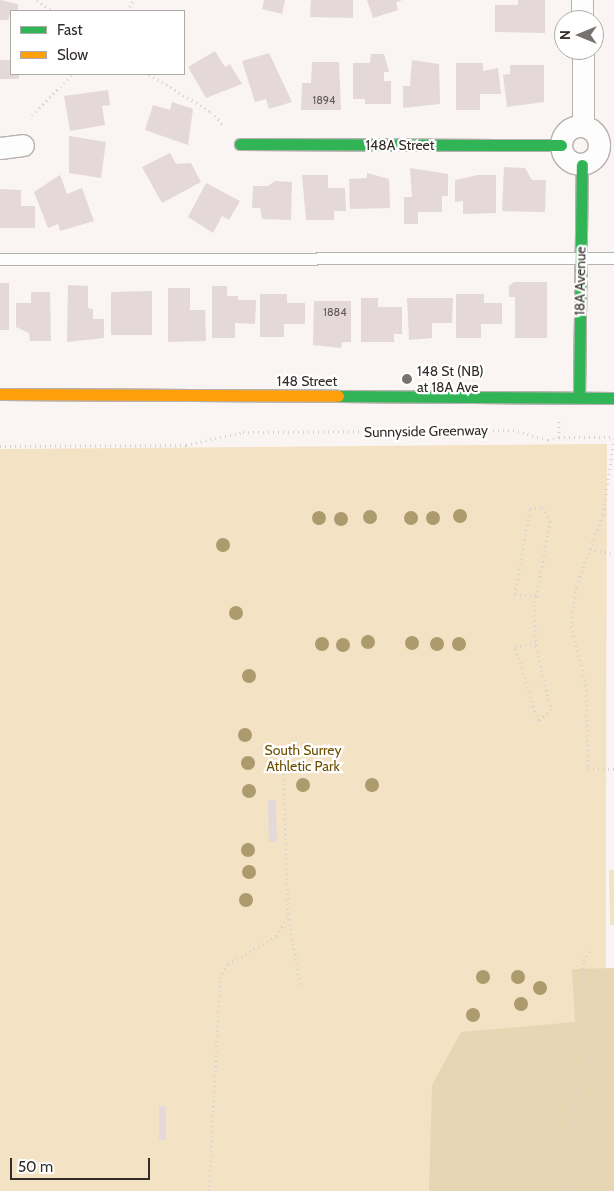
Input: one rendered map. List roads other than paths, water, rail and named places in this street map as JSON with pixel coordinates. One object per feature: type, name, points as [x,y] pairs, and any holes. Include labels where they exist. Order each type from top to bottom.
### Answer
[{"type":"main road","name":"148A Street","points":[[240,144],[561,145]]},
{"type":"main road","name":"18A Avenue","points":[[579,398],[582,165]]},
{"type":"main road","name":"148 Street","points":[[0,394],[614,398]]},
{"type":"street","points":[[582,60],[583,126]]},
{"type":"street","points":[[583,126],[596,134],[607,145],[596,157],[582,165],[567,160],[561,145],[566,133],[583,126]]},
{"type":"street","points":[[0,148],[22,145]]},
{"type":"lane","points":[[0,259],[614,258]]},
{"type":"place","name":"148 St (NB) at 18A Ave","points":[[407,379]]},
{"type":"park label","name":"South Surrey Athletic Park","points":[[303,758]]}]
